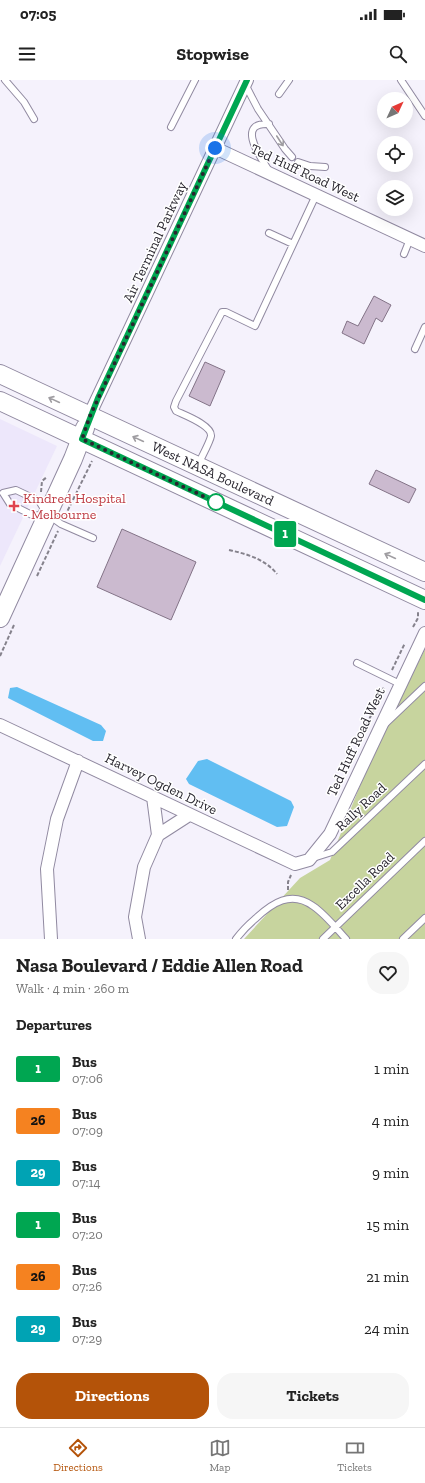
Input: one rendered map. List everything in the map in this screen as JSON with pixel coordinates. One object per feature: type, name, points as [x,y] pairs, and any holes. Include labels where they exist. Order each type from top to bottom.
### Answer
[{"type":"main road","name":"West NASA Boulevard","points":[[0,374],[425,572]]},
{"type":"main road","name":"West NASA Boulevard","points":[[0,401],[425,600]]},
{"type":"main road","points":[[9,618],[54,519],[90,416]]},
{"type":"street","name":"Air Terminal Parkway","points":[[90,416],[246,82]]},
{"type":"street","name":"Ted Huff Road West","points":[[215,148],[425,246]]},
{"type":"street","name":"Ted Huff Road West","points":[[309,860],[330,834],[400,684],[421,651],[425,633]]},
{"type":"street","name":"Harvey Ogden Drive","points":[[0,725],[295,864]]},
{"type":"street","points":[[50,939],[47,869],[57,819],[78,761]]},
{"type":"street","points":[[139,939],[135,917],[144,867],[158,835],[153,797]]},
{"type":"street","points":[[158,835],[189,815]]},
{"type":"street","points":[[295,864],[309,860]]},
{"type":"lane","points":[[5,80],[24,102],[34,119]]},
{"type":"lane","points":[[171,127],[195,80]]},
{"type":"lane","points":[[279,94],[289,80]]},
{"type":"lane","points":[[402,80],[425,116]]},
{"type":"lane","points":[[246,82],[268,124],[292,157]]},
{"type":"lane","points":[[268,124],[257,126],[251,134],[253,143],[270,174]]},
{"type":"lane","points":[[298,162],[310,166],[325,167]]},
{"type":"lane","points":[[197,466],[211,435],[210,430],[176,411],[174,407],[176,401],[222,312],[226,312],[255,326],[316,195]]},
{"type":"lane","points":[[269,233],[293,244]]},
{"type":"lane","points":[[404,254],[410,239]]},
{"type":"lane","points":[[415,349],[425,327]]},
{"type":"lane","points":[[54,519],[39,501],[16,490],[2,492],[10,504],[34,516],[54,519],[93,538]]},
{"type":"lane","points":[[357,663],[400,684]]},
{"type":"lane","points":[[377,732],[425,686]]},
{"type":"lane","name":"Rally Road","points":[[309,860],[332,852],[425,764]]},
{"type":"lane","name":"Excella Road","points":[[323,939],[425,841]]},
{"type":"lane","points":[[236,939],[241,932],[264,911],[277,902],[288,899],[299,899],[313,905],[346,939]]},
{"type":"lane","points":[[403,939],[425,918]]},
{"type":"path","points":[[34,582],[54,519],[92,461],[87,459]]},
{"type":"path","points":[[229,550],[245,553],[270,565],[277,574]]},
{"type":"path","points":[[0,656],[9,618]]},
{"type":"path","points":[[288,899],[288,882],[295,864]]},
{"type":"shaded area","name":"Kindred Hospital - Melbourne","points":[[0,419],[57,446],[0,566]]},
{"type":"green space","points":[[425,649],[425,939],[244,939],[300,878],[330,860],[368,766]]},
{"type":"water","points":[[17,687],[101,725],[106,731],[103,741],[93,741],[8,698],[10,688]]},
{"type":"water","points":[[207,759],[291,801],[294,807],[287,826],[277,827],[189,784],[186,779],[198,761]]},
{"type":"building","points":[[374,296],[391,305],[382,322],[376,318],[364,344],[342,333],[347,321],[358,326]]},
{"type":"building","points":[[205,362],[225,371],[210,406],[189,396]]},
{"type":"building","points":[[376,470],[416,489],[409,503],[369,484]]},
{"type":"building","points":[[122,529],[196,562],[171,620],[97,587]]},
{"type":"bus line","name":"1","points":[[247,80],[98,398],[82,439],[425,600]]},
{"type":"place","name":"Kindred Hospital - Melbourne","points":[[14,506]]},
{"type":"route","points":[[215,148],[90,416],[82,439],[220,504],[216,502]]}]
